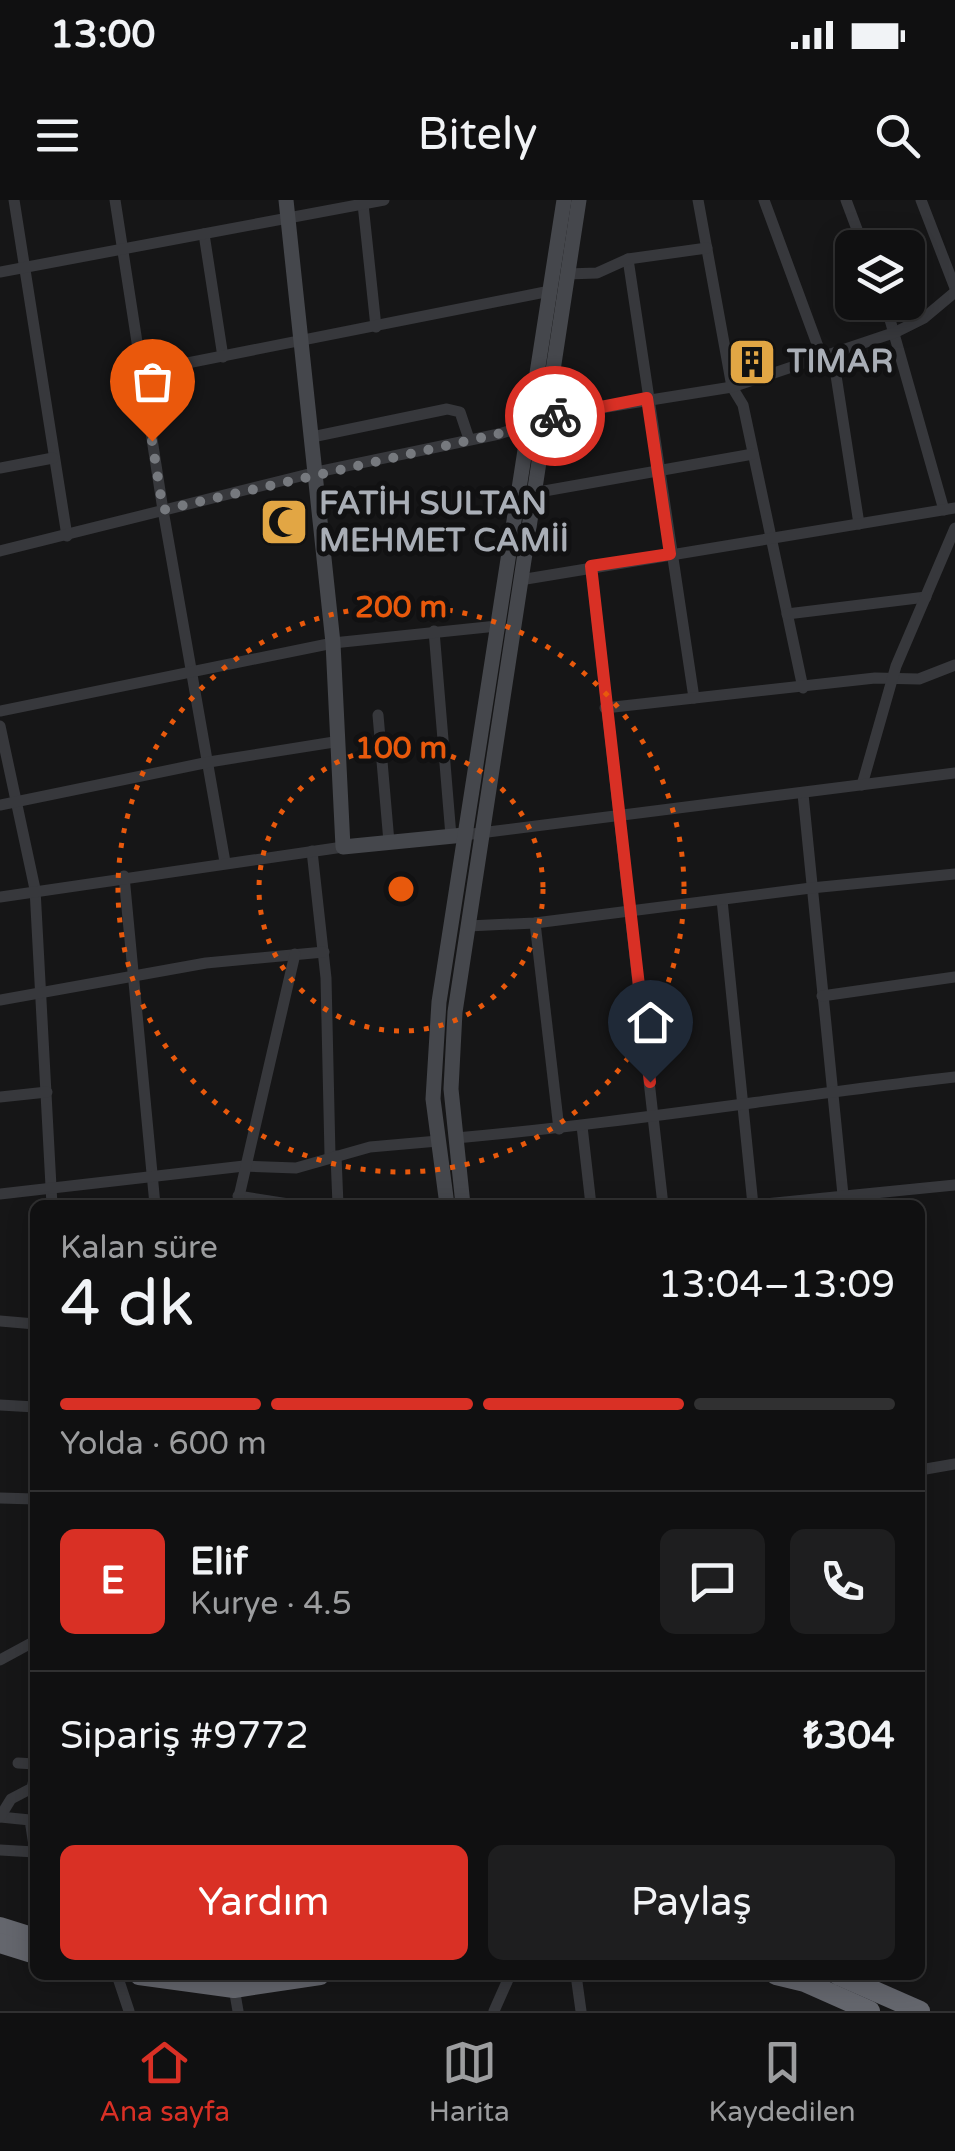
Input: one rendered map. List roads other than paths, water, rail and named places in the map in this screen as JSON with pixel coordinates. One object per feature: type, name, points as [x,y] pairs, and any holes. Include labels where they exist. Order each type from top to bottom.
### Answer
[{"type":"highway","points":[[0,1927],[30,1936]]},
{"type":"highway","points":[[0,1943],[30,1952]]},
{"type":"highway","points":[[176,1980],[234,1988],[287,1980]]},
{"type":"highway","points":[[789,1980],[870,2011]]},
{"type":"highway","points":[[849,1980],[920,2011]]},
{"type":"main road","points":[[286,200],[333,643],[334,742],[342,847],[458,836]]},
{"type":"main road","points":[[463,1200],[451,1089],[455,1012],[533,493],[550,291],[564,200]]},
{"type":"main road","points":[[446,1200],[434,1099],[439,1002],[458,836],[568,274],[579,200]]},
{"type":"street","points":[[14,200],[66,536]]},
{"type":"street","points":[[115,200],[163,510],[225,862]]},
{"type":"street","points":[[0,272],[384,200]]},
{"type":"street","points":[[698,200],[732,387],[743,405],[802,688]]},
{"type":"street","points":[[764,200],[828,358],[860,524]]},
{"type":"street","points":[[846,200],[857,230]]},
{"type":"street","points":[[0,550],[316,472],[647,398],[732,387],[828,358],[924,318],[955,290],[921,200]]},
{"type":"street","points":[[363,204],[376,327]]},
{"type":"street","points":[[204,234],[223,357]]},
{"type":"street","points":[[568,274],[597,273],[628,258],[706,248]]},
{"type":"street","points":[[628,258],[694,698]]},
{"type":"street","points":[[142,372],[550,291]]},
{"type":"street","points":[[520,580],[950,509],[891,320]]},
{"type":"street","points":[[312,437],[447,410],[460,412],[466,418],[469,439]]},
{"type":"street","points":[[533,493],[752,454]]},
{"type":"street","points":[[0,468],[54,458]]},
{"type":"street","points":[[862,784],[894,678],[955,528]]},
{"type":"street","points":[[591,566],[663,1200]]},
{"type":"street","points":[[787,614],[926,597]]},
{"type":"street","points":[[0,711],[333,643],[497,626]]},
{"type":"street","points":[[434,632],[458,836],[955,773]]},
{"type":"street","points":[[605,708],[894,678],[918,679],[955,665]]},
{"type":"street","points":[[378,715],[389,842]]},
{"type":"street","points":[[0,726],[34,889],[52,1200]]},
{"type":"street","points":[[0,805],[209,762],[334,742]]},
{"type":"street","points":[[803,794],[843,1200],[955,1185]]},
{"type":"street","points":[[0,896],[342,847]]},
{"type":"street","points":[[312,851],[324,952],[337,1200]]},
{"type":"street","points":[[468,926],[535,924],[810,888],[955,874]]},
{"type":"street","points":[[124,876],[154,1200]]},
{"type":"street","points":[[722,900],[753,1200]]},
{"type":"street","points":[[535,924],[559,1128]]},
{"type":"street","points":[[0,1000],[135,974],[324,952]]},
{"type":"street","points":[[238,1200],[295,954]]},
{"type":"street","points":[[822,996],[955,977]]},
{"type":"street","points":[[456,1138],[742,1108],[832,1091],[955,1077]]},
{"type":"street","points":[[0,1097],[46,1092]]},
{"type":"street","points":[[582,1126],[590,1200]]},
{"type":"street","points":[[0,1194],[244,1166],[296,1168],[370,1146],[438,1141]]},
{"type":"street","points":[[0,1321],[30,1324]]},
{"type":"street","points":[[0,1405],[30,1407]]},
{"type":"street","points":[[925,1469],[955,1464]]},
{"type":"street","points":[[0,1498],[30,1499]]},
{"type":"street","points":[[0,1660],[30,1644]]},
{"type":"street","points":[[18,1763],[30,1764]]},
{"type":"street","points":[[30,1789],[10,1798],[0,1817],[30,1820]]},
{"type":"street","points":[[0,1850],[30,1852]]},
{"type":"street","points":[[119,1980],[128,2011]]},
{"type":"street","points":[[494,2011],[508,1980]]},
{"type":"street","points":[[577,1980],[581,2011]]},
{"type":"street","points":[[234,1988],[238,2011]]},
{"type":"place","name":"TIMAR","points":[[752,362]]},
{"type":"place","name":"FATİH SULTAN MEHMET CAMİİ","points":[[284,522]]}]
